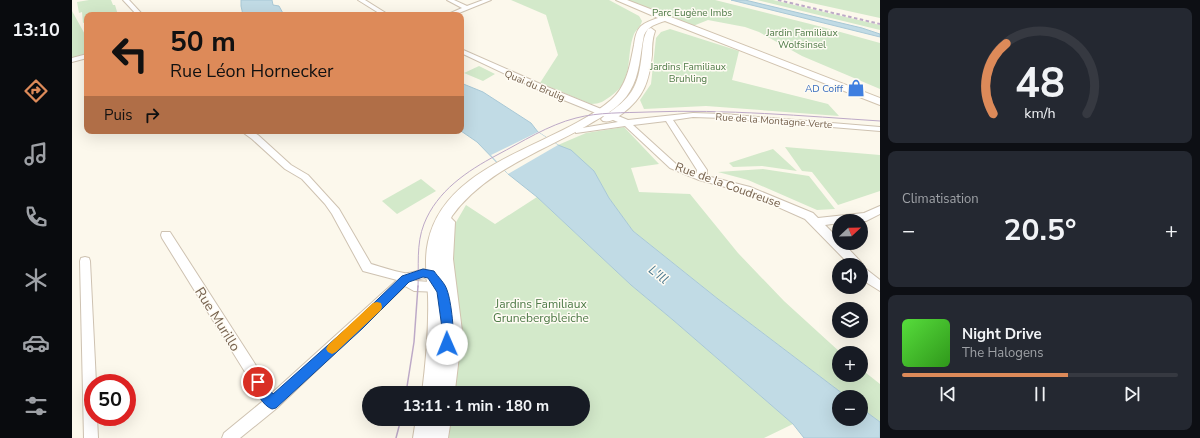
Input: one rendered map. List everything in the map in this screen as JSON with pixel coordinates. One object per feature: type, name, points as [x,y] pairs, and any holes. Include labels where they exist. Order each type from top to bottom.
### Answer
[{"type":"main road","points":[[613,0],[664,23],[742,49]]},
{"type":"main road","points":[[620,0],[664,23],[715,38],[880,102]]},
{"type":"main road","points":[[627,7],[644,18],[648,29]]},
{"type":"main road","points":[[442,386],[453,332],[434,260],[435,242],[440,224],[452,204],[471,186],[486,175],[553,139],[606,114],[628,88],[633,74],[639,38],[642,31],[664,23]]},
{"type":"main road","name":"Rue de la Montagne Verte","points":[[553,139],[598,124],[606,114]]},
{"type":"main road","points":[[440,386],[435,367],[441,282]]},
{"type":"main road","points":[[423,438],[425,426]]},
{"type":"main road","points":[[438,438],[440,426]]},
{"type":"street","points":[[126,0],[137,12]]},
{"type":"street","points":[[361,0],[381,12]]},
{"type":"street","points":[[450,0],[467,8]]},
{"type":"street","points":[[457,12],[488,0]]},
{"type":"street","name":"Quai du Brulig","points":[[464,52],[542,88],[606,114]]},
{"type":"street","points":[[72,60],[84,57]]},
{"type":"street","name":"Rue de la Montagne Verte","points":[[606,114],[628,123]]},
{"type":"street","name":"Rue de la Montagne Verte","points":[[579,130],[693,115],[723,116],[880,129]]},
{"type":"street","points":[[668,118],[702,170],[702,178]]},
{"type":"street","name":"Rue de la Coudreuse","points":[[628,123],[667,162],[678,169],[702,178],[747,189],[800,211],[816,222],[850,258]]},
{"type":"street","points":[[253,134],[288,167],[305,177],[334,209],[367,268],[400,276],[414,286],[441,282]]},
{"type":"street","points":[[816,222],[866,217],[880,210]]},
{"type":"street","name":"Rue Murillo","points":[[166,235],[272,403]]},
{"type":"street","points":[[85,261],[91,438]]},
{"type":"street","points":[[868,278],[880,286]]},
{"type":"street","points":[[230,438],[272,403],[407,281]]},
{"type":"green space","points":[[89,0],[111,0],[113,5],[115,5],[117,12],[84,12],[83,23],[82,12],[79,13],[77,2]]},
{"type":"green space","points":[[511,0],[609,0],[639,16],[642,21],[641,25],[634,34],[631,43],[626,75],[619,89],[604,101],[591,104],[540,83],[558,55],[546,15]]},
{"type":"green space","points":[[627,0],[715,0],[880,43],[880,89],[802,56],[759,32],[745,27],[708,20],[693,26]]},
{"type":"green space","points":[[757,0],[773,0],[880,25],[880,30]]},
{"type":"green space","points":[[798,0],[880,0],[880,18]]},
{"type":"green space","points":[[72,11],[84,33],[84,54],[72,58]]},
{"type":"green space","name":"Jardins Familiaux Bruhling","points":[[670,29],[739,51],[732,80],[828,104],[839,116],[706,106],[644,109],[640,100],[651,84],[656,38],[661,32]]},
{"type":"green space","points":[[479,66],[495,74],[483,81],[464,73]]},
{"type":"green space","points":[[624,127],[659,164],[631,168],[639,192],[690,194],[738,253],[784,301],[833,346],[832,346],[832,382],[868,382],[868,375],[880,384],[880,422],[868,413],[868,390],[838,390],[718,299],[633,231],[609,198],[594,171],[558,145],[586,133]]},
{"type":"green space","points":[[785,147],[880,155],[880,191],[838,205],[812,172],[802,171]]},
{"type":"green space","points":[[773,149],[797,171],[762,166],[733,167],[729,163]]},
{"type":"green space","points":[[763,169],[809,176],[835,209],[817,210],[748,180],[718,172]]},
{"type":"green space","points":[[421,179],[436,191],[397,214],[382,201]]},
{"type":"green space","name":"Jardins Familiaux Grunebergbleiche","points":[[537,197],[631,285],[793,424],[764,438],[449,438],[450,426],[590,426],[590,386],[455,386],[462,327],[451,263],[455,224],[466,205],[495,224]]},
{"type":"water","points":[[241,0],[272,0],[273,5],[279,6],[282,12],[242,12]]},
{"type":"water","points":[[731,0],[745,0],[862,28],[880,34],[880,37]]},
{"type":"water","name":"L'Ill","points":[[464,84],[483,92],[531,123],[538,132],[558,145],[571,150],[594,171],[609,198],[633,231],[718,299],[838,390],[832,390],[832,426],[868,426],[868,413],[880,422],[880,438],[804,438],[793,424],[631,285],[537,197],[508,174],[477,142],[464,133]]},
{"type":"pier","points":[[538,132],[558,145],[508,174],[491,155]]},
{"type":"tram line","points":[[418,286],[418,255],[421,232],[430,212],[445,192],[464,175],[486,161],[535,134],[566,121],[585,116],[603,114],[677,111],[706,111],[880,121]]},
{"type":"tram line","points":[[407,386],[414,342],[418,286]]},
{"type":"tram line","points":[[396,438],[399,426]]},
{"type":"railway","points":[[778,0],[880,24]]},
{"type":"slow traffic","points":[[332,349],[377,307]]},
{"type":"place","name":"AD Coiff","points":[[856,88]]},
{"type":"route","points":[[258,382],[272,403],[406,279],[423,273],[431,274],[442,291],[448,328],[447,344]]},
{"type":"park label","name":"Parc Eugène Imbs","points":[[692,12]]},
{"type":"park label","name":"Jardin Familiaux Wolfsinsel","points":[[802,38]]}]
